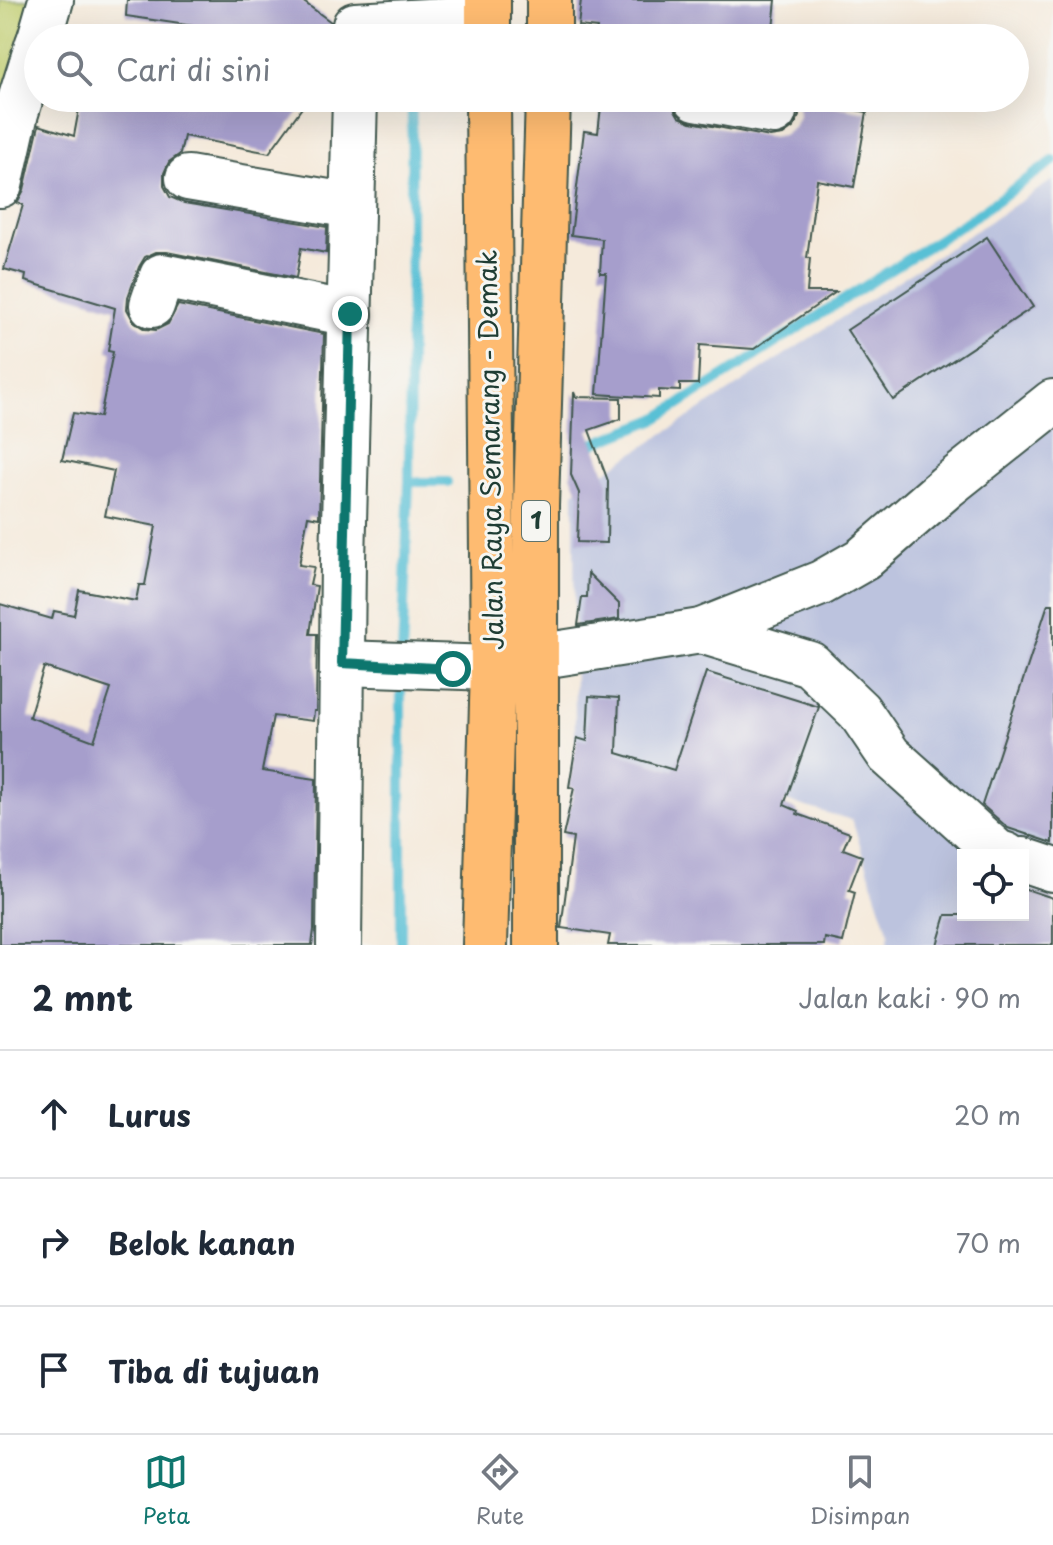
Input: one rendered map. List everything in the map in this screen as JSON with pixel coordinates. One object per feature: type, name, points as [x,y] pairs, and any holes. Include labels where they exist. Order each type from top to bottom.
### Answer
[{"type":"highway","points":[[549,0],[549,24]]},
{"type":"highway","name":"Jalan Raya Semarang - Demak","points":[[485,945],[473,669],[488,112]]},
{"type":"highway","name":"Jalan Raya Semarang - Demak","points":[[536,945],[536,506],[548,112]]},
{"type":"street","points":[[44,24],[51,0]]},
{"type":"street","points":[[358,21],[482,19]]},
{"type":"street","points":[[0,185],[24,88]]},
{"type":"street","points":[[339,945],[357,664],[350,314],[355,112]]},
{"type":"street","points":[[188,178],[352,206]]},
{"type":"street","points":[[152,305],[162,276],[350,314]]},
{"type":"street","points":[[536,657],[701,631],[821,583],[863,559],[946,487],[1053,402]]},
{"type":"street","points":[[701,631],[810,664],[859,711],[889,755],[994,849]]},
{"type":"street","points":[[357,664],[473,669]]},
{"type":"street","points":[[1029,862],[1053,870]]},
{"type":"shaded area","points":[[1053,180],[1053,945],[887,945],[889,933],[852,820],[575,741],[574,492]]},
{"type":"green space","points":[[0,0],[38,0],[32,24],[24,24],[24,58],[0,157]]},
{"type":"building","points":[[127,0],[301,0],[331,24],[180,24],[126,16]]},
{"type":"building","points":[[581,0],[776,0],[773,24],[578,24]]},
{"type":"building","points":[[78,112],[299,112],[269,153],[184,136],[180,154],[169,162],[164,173],[164,186],[170,197],[184,203],[327,227],[326,253],[301,248],[296,278],[156,252],[145,257],[139,267],[127,309],[134,322],[145,329],[156,330],[168,324],[178,305],[324,334],[319,518],[308,516],[299,565],[314,567],[310,585],[317,586],[310,634],[317,634],[316,711],[313,721],[273,716],[262,771],[316,779],[312,945],[0,945],[0,604],[52,619],[54,611],[74,615],[79,590],[136,601],[139,585],[145,585],[156,526],[105,516],[114,471],[62,460],[73,413],[100,417],[113,352],[108,351],[115,308],[25,281],[26,275],[4,269],[23,205],[17,203],[24,190],[39,125],[74,136]],"holes":[[[44,667],[111,689],[94,741],[29,717]]]},
{"type":"building","points":[[600,112],[676,112],[679,117],[691,122],[770,137],[783,135],[794,127],[799,112],[867,112],[854,187],[817,180],[807,258],[810,258],[807,292],[836,292],[754,349],[700,345],[698,384],[680,384],[680,391],[659,390],[659,398],[597,394],[606,273],[600,273],[602,239],[571,235],[584,131],[598,133]]},
{"type":"building","points":[[987,237],[1033,307],[893,400],[847,330]]},
{"type":"building","points":[[574,392],[576,397],[621,398],[621,419],[589,430],[608,481],[607,543],[577,542],[579,493],[571,475]]},
{"type":"building","points":[[588,573],[619,604],[619,619],[578,625],[582,597],[587,597]]},
{"type":"building","points":[[1048,604],[1053,604],[1053,843],[1008,828],[982,805]]},
{"type":"building","points":[[706,672],[819,707],[784,805],[798,811],[797,814],[850,833],[843,849],[862,856],[849,890],[855,892],[843,942],[825,938],[824,945],[608,945],[610,935],[561,928],[573,838],[563,836],[574,788],[569,787],[577,738],[587,741],[589,696],[619,698],[617,753],[674,770]]},
{"type":"building","points":[[1029,890],[1053,898],[1053,945],[937,945],[946,915],[957,915],[957,921],[1029,921]]},
{"type":"waterway","points":[[402,656],[409,482],[412,112]]},
{"type":"waterway","points":[[583,448],[656,419],[969,220],[1053,161]]},
{"type":"waterway","points":[[409,482],[447,482]]},
{"type":"waterway","points":[[401,676],[401,945]]},
{"type":"route","points":[[350,314],[342,663],[453,669]]}]
